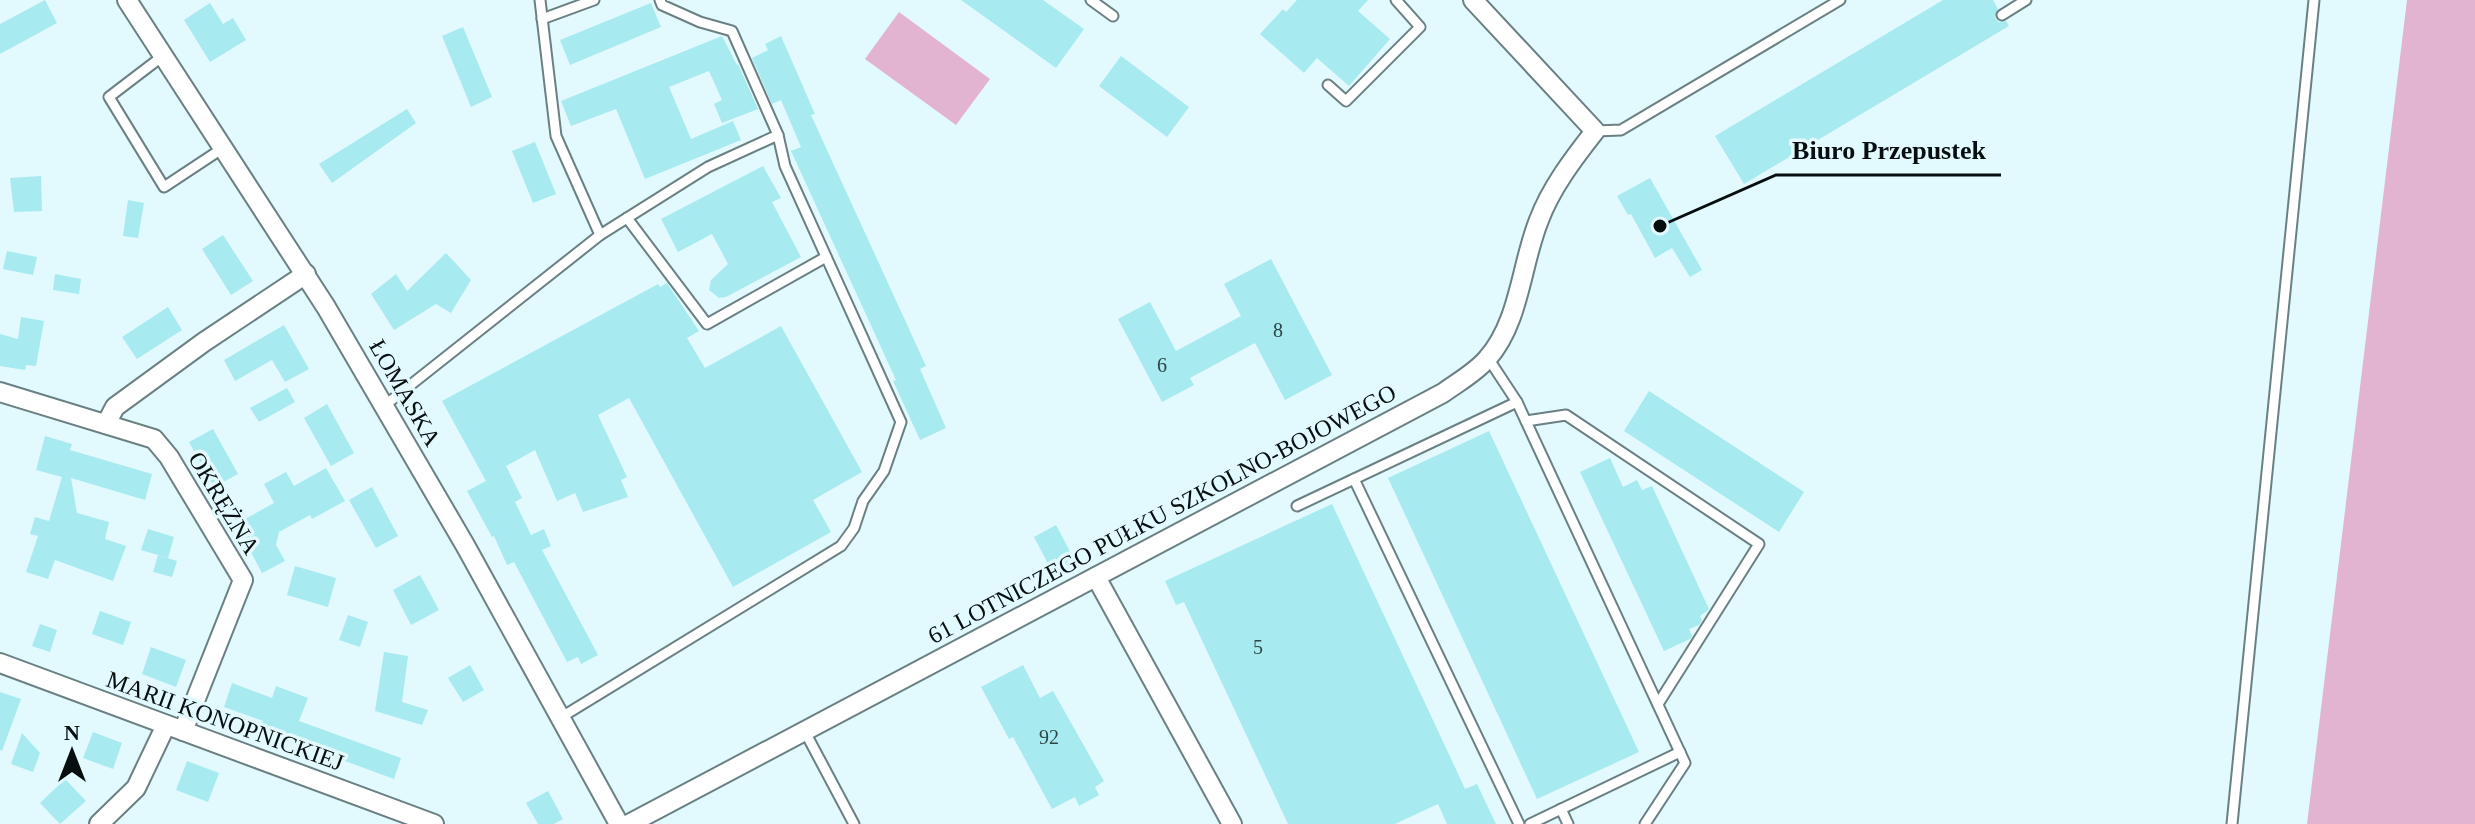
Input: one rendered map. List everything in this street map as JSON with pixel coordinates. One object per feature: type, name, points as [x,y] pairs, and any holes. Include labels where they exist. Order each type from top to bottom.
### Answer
[{"type":"street","name":"ŁOMASKA","points":[[127,0],[306,274],[465,545],[619,824]]},
{"type":"street","points":[[1473,0],[1595,131]]},
{"type":"street","name":"61 LOTNICZEGO PUŁKU SZKOLNO-BOJOWEGO","points":[[629,824],[1443,393],[1468,376],[1488,358],[1510,319],[1539,219],[1568,167],[1595,131]]},
{"type":"street","points":[[106,424],[115,407],[204,342],[306,274]]},
{"type":"street","name":"OKRĘŻNA","points":[[0,392],[154,439],[169,457],[243,580],[174,728]]},
{"type":"street","points":[[1096,577],[1232,824]]},
{"type":"street","name":"MARII KONOPNICKIEJ","points":[[0,663],[434,824]]},
{"type":"street","points":[[99,824],[136,788],[174,728]]},
{"type":"lane","points":[[540,0],[556,136],[600,235]]},
{"type":"lane","points":[[542,19],[594,0]]},
{"type":"lane","points":[[560,718],[841,546],[849,538],[863,501],[884,471],[901,422],[785,166],[778,135],[732,31],[700,22],[662,5],[660,0]]},
{"type":"lane","points":[[1091,0],[1113,16]]},
{"type":"lane","points":[[1328,85],[1346,101],[1420,27],[1396,0]]},
{"type":"lane","points":[[1595,131],[1621,130],[1840,0]]},
{"type":"lane","points":[[2002,15],[2026,0]]},
{"type":"lane","points":[[2232,824],[2314,0]]},
{"type":"lane","points":[[164,55],[109,97],[164,187],[223,148]]},
{"type":"lane","points":[[384,406],[600,235],[708,167],[778,135]]},
{"type":"lane","points":[[627,218],[707,324],[826,257]]},
{"type":"lane","points":[[1488,358],[1517,402],[1685,763],[1645,824]]},
{"type":"lane","points":[[1297,506],[1517,402]]},
{"type":"lane","points":[[1526,421],[1566,415],[1759,544],[1658,704]]},
{"type":"lane","points":[[1354,479],[1519,824]]},
{"type":"lane","points":[[804,730],[854,824]]},
{"type":"lane","points":[[1530,824],[1680,752]]},
{"type":"lane","points":[[1561,809],[1568,824]]},
{"type":"shaded area","points":[[2407,0],[2475,0],[2475,824],[2307,824]]},
{"type":"shaded area","points":[[899,12],[990,79],[956,125],[865,59]]},
{"type":"building","points":[[45,0],[57,23],[0,54],[0,24]]},
{"type":"building","points":[[961,0],[1043,0],[1084,29],[1056,68]]},
{"type":"building","points":[[1297,0],[1368,0],[1358,11],[1390,39],[1349,86],[1317,58],[1304,73],[1260,34],[1283,9],[1286,12]]},
{"type":"building","points":[[1943,0],[1993,0],[1998,9],[1995,18],[1999,22],[2006,21],[2009,26],[1744,184],[1715,136]]},
{"type":"building","points":[[210,3],[223,24],[233,18],[246,40],[210,62],[184,20]]},
{"type":"building","points":[[651,3],[661,27],[570,65],[560,40]]},
{"type":"building","points":[[463,27],[492,97],[471,107],[442,36]]},
{"type":"building","points":[[722,36],[758,109],[722,123],[714,104],[722,100],[709,71],[669,87],[691,139],[733,121],[741,140],[645,179],[616,109],[571,126],[561,101]]},
{"type":"building","points":[[781,36],[815,114],[811,115],[926,366],[920,369],[946,428],[920,440],[893,381],[896,380],[791,151],[801,147],[781,100],[772,104],[752,58],[768,50],[765,44]]},
{"type":"building","points":[[1121,56],[1189,107],[1167,137],[1099,86]]},
{"type":"building","points":[[407,109],[416,123],[332,183],[319,164]]},
{"type":"building","points":[[535,142],[556,194],[533,203],[512,151]]},
{"type":"building","points":[[763,166],[781,198],[772,202],[801,257],[719,298],[709,290],[711,280],[728,264],[712,234],[678,252],[661,219]]},
{"type":"building","points":[[41,176],[42,211],[14,212],[10,178]]},
{"type":"building","points":[[1650,178],[1702,270],[1690,277],[1672,248],[1655,258],[1631,214],[1628,215],[1617,196]]},
{"type":"building","points":[[128,200],[144,203],[138,238],[123,236]]},
{"type":"building","points":[[223,235],[253,281],[231,295],[202,249]]},
{"type":"building","points":[[7,251],[37,257],[33,275],[3,269]]},
{"type":"building","points":[[446,253],[471,280],[451,313],[436,304],[394,330],[371,294],[396,274],[407,291]]},
{"type":"building","points":[[1271,259],[1332,375],[1285,400],[1255,343],[1190,378],[1194,385],[1162,402],[1118,319],[1150,302],[1176,351],[1241,316],[1224,284]]},
{"type":"building","points":[[55,274],[81,279],[79,294],[53,290]]},
{"type":"building","points":[[667,283],[699,331],[687,338],[705,368],[781,326],[862,472],[813,500],[831,532],[733,587],[629,398],[598,415],[627,477],[621,480],[628,497],[583,512],[575,493],[557,501],[535,450],[506,466],[522,498],[515,502],[531,535],[544,529],[551,546],[542,550],[598,655],[581,664],[578,657],[567,662],[514,562],[507,565],[467,491],[486,481],[442,401],[658,284],[660,287]]},
{"type":"building","points":[[168,307],[182,330],[137,359],[122,337]]},
{"type":"building","points":[[21,317],[44,321],[36,366],[26,365],[25,370],[0,366],[0,334],[18,339]]},
{"type":"building","points":[[284,325],[309,369],[285,382],[272,360],[235,381],[224,360]]},
{"type":"building","points":[[287,388],[295,402],[259,422],[250,408]]},
{"type":"building","points":[[1649,391],[1804,492],[1779,532],[1624,431]]},
{"type":"building","points":[[327,404],[354,453],[331,466],[304,418]]},
{"type":"building","points":[[213,429],[238,474],[214,487],[189,442]]},
{"type":"building","points":[[1489,431],[1639,752],[1537,799],[1388,478]]},
{"type":"building","points":[[45,436],[72,444],[70,450],[152,474],[145,500],[71,478],[77,513],[109,522],[105,539],[126,546],[113,581],[55,560],[48,579],[26,572],[38,536],[30,534],[35,517],[49,521],[62,477],[36,470]]},
{"type":"building","points":[[1610,458],[1623,487],[1637,480],[1642,490],[1652,486],[1709,609],[1700,616],[1702,621],[1699,625],[1689,629],[1690,639],[1664,651],[1580,472]]},
{"type":"building","points":[[326,468],[345,501],[279,532],[276,545],[285,561],[262,573],[236,524],[274,503],[264,484],[286,472],[294,486]]},
{"type":"building","points":[[372,487],[398,536],[376,548],[349,500]]},
{"type":"building","points":[[1332,504],[1465,789],[1477,784],[1496,824],[1447,824],[1438,804],[1395,824],[1288,824],[1184,602],[1176,605],[1165,581]]},
{"type":"building","points":[[1056,525],[1074,559],[1052,571],[1034,537]]},
{"type":"building","points":[[148,529],[174,537],[168,558],[141,550]]},
{"type":"building","points":[[158,555],[177,561],[172,577],[153,572]]},
{"type":"building","points":[[295,566],[336,578],[328,607],[287,595]]},
{"type":"building","points":[[420,575],[439,610],[411,625],[393,590]]},
{"type":"building","points":[[100,611],[131,622],[123,645],[92,634]]},
{"type":"building","points":[[348,615],[368,622],[360,647],[339,640]]},
{"type":"building","points":[[40,624],[57,630],[50,652],[32,646]]},
{"type":"building","points":[[151,647],[186,660],[176,687],[142,674]]},
{"type":"building","points":[[384,652],[408,656],[402,702],[428,710],[422,725],[375,711]]},
{"type":"building","points":[[470,665],[484,690],[463,702],[448,678]]},
{"type":"building","points":[[1023,665],[1040,698],[1053,691],[1104,781],[1095,787],[1099,795],[1079,806],[1075,797],[1052,809],[1013,737],[1009,739],[981,687]]},
{"type":"building","points":[[232,683],[272,698],[276,686],[308,698],[299,721],[401,758],[394,779],[315,750],[316,747],[261,727],[263,721],[224,707]]},
{"type":"building","points":[[0,692],[21,699],[2,751],[0,750]]},
{"type":"building","points":[[93,732],[122,743],[113,769],[83,758]]},
{"type":"building","points":[[22,733],[40,753],[33,772],[11,764]]},
{"type":"building","points":[[187,761],[219,773],[208,802],[176,790]]},
{"type":"building","points":[[65,779],[86,801],[60,824],[40,803]]},
{"type":"building","points":[[548,791],[563,819],[554,824],[538,824],[526,803]]},
{"type":"place","name":"Biuro Przepustek","points":[[1660,226]]}]
